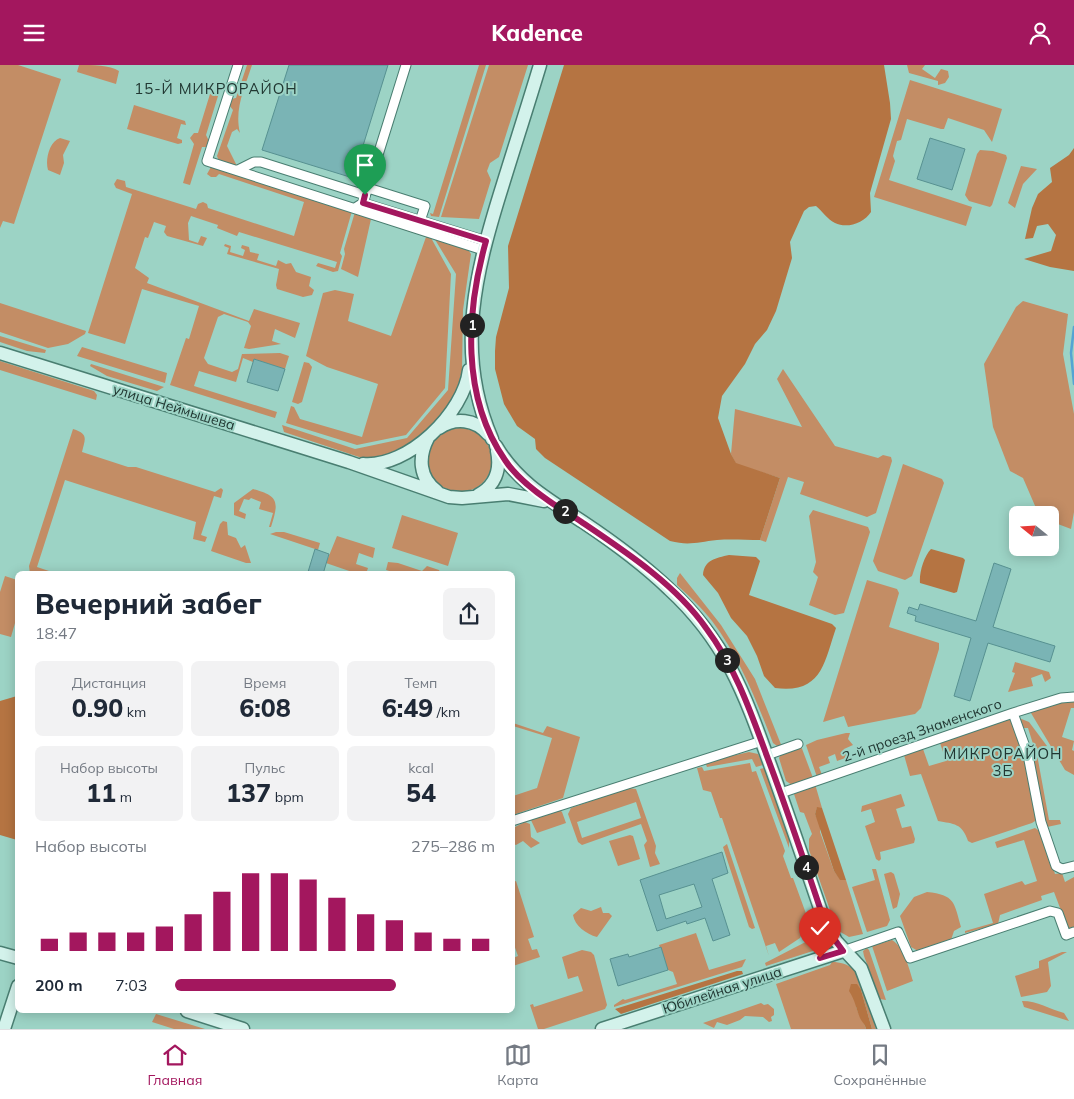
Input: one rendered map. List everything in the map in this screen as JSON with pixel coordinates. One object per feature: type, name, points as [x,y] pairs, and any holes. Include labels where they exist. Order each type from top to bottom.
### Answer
[{"type":"main road","points":[[444,496],[429,484],[422,471],[422,453],[433,432],[461,396],[468,376],[474,302],[485,245],[540,65]]},
{"type":"main road","name":"улица Неймышева","points":[[0,353],[349,462]]},
{"type":"main road","points":[[471,355],[477,398],[494,442],[499,465],[494,481],[484,491],[471,497]]},
{"type":"main road","points":[[349,462],[368,465],[385,462],[406,453],[446,423],[455,421],[470,422],[478,425],[494,442],[513,471],[551,503],[583,522],[648,571],[673,592],[705,625],[731,666],[751,708],[829,932],[843,951],[861,968],[884,1029]]},
{"type":"main road","points":[[349,462],[444,496],[455,498],[516,494],[551,503]]},
{"type":"main road","name":"Юбилейная улица","points":[[602,1029],[843,951]]},
{"type":"main road","points":[[0,953],[15,957]]},
{"type":"main road","points":[[4,1029],[15,995]]},
{"type":"main road","points":[[203,1014],[243,1029]]},
{"type":"street","points":[[238,65],[207,161],[362,201],[485,245]]},
{"type":"street","points":[[362,201],[406,65]]},
{"type":"street","points":[[238,170],[261,162],[485,245]]},
{"type":"street","points":[[362,201],[425,206],[420,221]]},
{"type":"street","name":"2-й проезд Знаменского","points":[[781,793],[1013,713],[1061,698],[1074,697]]},
{"type":"street","points":[[1013,713],[1028,755],[1041,822],[1056,866],[1062,869],[1074,866]]},
{"type":"street","points":[[515,820],[762,741]]},
{"type":"street","points":[[767,755],[798,744]]},
{"type":"street","points":[[843,951],[898,932],[910,958],[1050,911],[1058,913],[1066,935],[1074,932]]},
{"type":"shaded area","points":[[0,65],[18,65],[61,79],[14,224],[3,221],[0,228]]},
{"type":"shaded area","points":[[79,65],[100,66],[119,71],[116,84],[77,72]]},
{"type":"shaded area","points":[[247,65],[252,65],[239,107],[240,133],[237,129],[232,132],[227,146],[237,166],[219,161],[217,156],[233,110],[229,105],[231,99],[236,98]]},
{"type":"shaded area","points":[[479,65],[486,65],[439,217],[431,216],[430,213],[433,214]]},
{"type":"shaded area","points":[[489,65],[528,65],[499,157],[490,163],[487,171],[491,180],[479,219],[441,217]]},
{"type":"shaded area","points":[[564,65],[884,65],[891,119],[870,193],[871,212],[860,222],[840,225],[832,222],[816,206],[809,207],[804,211],[790,242],[792,258],[776,311],[767,330],[755,344],[745,364],[722,396],[718,418],[736,463],[780,478],[760,540],[722,540],[688,543],[670,541],[545,458],[536,449],[535,439],[517,426],[504,404],[495,369],[495,351],[496,337],[509,288],[508,246]]},
{"type":"shaded area","points":[[907,65],[925,65],[922,69],[935,78],[941,69],[948,71],[949,77],[945,83],[938,85],[938,81],[909,73]]},
{"type":"shaded area","points":[[910,80],[1002,109],[992,142],[984,130],[948,118],[944,129],[907,119],[901,140],[897,141],[893,156],[895,161],[889,180],[972,207],[966,226],[874,197]]},
{"type":"shaded area","points":[[210,94],[218,96],[206,135],[209,141],[206,147],[202,147],[190,185],[183,183],[194,144],[190,138],[194,133],[198,133]]},
{"type":"shaded area","points":[[134,105],[185,121],[186,125],[181,124],[177,138],[182,140],[182,143],[178,144],[127,129]]},
{"type":"shaded area","points":[[60,138],[70,141],[63,155],[64,163],[60,175],[48,170],[47,161],[53,143]]},
{"type":"shaded area","points":[[1074,148],[1074,271],[1050,267],[1024,259],[1051,251],[1056,235],[1048,224],[1037,226],[1033,238],[1025,239],[1032,208],[1038,194],[1052,182],[1050,168],[1069,155]]},
{"type":"shaded area","points":[[980,150],[993,151],[1006,155],[1007,158],[990,207],[969,201],[965,195],[977,154]]},
{"type":"shaded area","points":[[1021,166],[1037,169],[1023,184],[1015,208],[1008,203]]},
{"type":"shaded area","points":[[211,167],[246,176],[256,182],[352,211],[340,253],[342,256],[338,271],[333,272],[316,266],[318,263],[335,268],[337,262],[239,232],[237,236],[217,228],[218,225],[191,216],[188,223],[189,240],[198,243],[201,236],[207,238],[203,246],[167,236],[164,232],[166,226],[154,222],[148,238],[145,237],[135,268],[149,278],[147,283],[249,321],[254,309],[300,323],[295,338],[275,329],[272,341],[281,344],[249,349],[244,348],[251,326],[248,322],[224,314],[218,317],[204,358],[208,364],[232,372],[238,369],[242,354],[280,353],[289,356],[285,369],[254,359],[253,362],[243,358],[236,382],[199,371],[194,386],[277,412],[275,418],[170,385],[186,338],[189,339],[199,306],[142,289],[125,344],[88,333],[132,194],[116,188],[114,184],[117,179],[125,181],[126,187],[196,209],[198,204],[203,202],[207,204],[208,208],[294,236],[304,202],[219,174],[216,177],[211,177],[207,174]]},
{"type":"shaded area","points":[[355,212],[430,236],[451,274],[445,388],[406,435],[357,445],[286,423],[291,406],[294,407],[300,419],[362,437],[378,384],[327,367],[306,356],[323,293],[335,290],[354,294],[348,321],[391,336],[426,237],[371,219],[358,277],[341,269],[345,254],[344,249]]},
{"type":"shaded area","points":[[434,238],[467,248],[471,254],[463,310],[462,371],[456,392],[447,408],[420,435],[399,450],[387,456],[368,460],[284,432],[282,425],[355,449],[407,438],[448,390],[456,274]]},
{"type":"shaded area","points":[[225,244],[231,246],[230,252],[243,256],[245,250],[241,248],[242,245],[249,247],[250,252],[259,254],[257,260],[276,266],[278,260],[286,264],[291,263],[296,272],[311,277],[309,286],[314,290],[312,295],[303,297],[277,289],[279,269],[227,254],[229,248],[224,246]]},
{"type":"shaded area","points":[[1023,301],[1068,314],[1063,354],[1074,414],[1074,512],[1071,529],[1059,524],[1059,506],[1035,506],[1023,478],[1010,471],[993,427],[984,364],[1016,307]]},
{"type":"shaded area","points":[[0,303],[86,331],[85,334],[68,344],[48,348],[0,332]]},
{"type":"shaded area","points":[[0,336],[46,350],[45,353],[27,351],[0,342]]},
{"type":"shaded area","points":[[82,347],[167,373],[165,383],[77,356]]},
{"type":"shaded area","points":[[0,361],[94,391],[97,395],[96,400],[0,370]]},
{"type":"shaded area","points":[[304,362],[309,363],[312,367],[302,402],[298,404],[292,402]]},
{"type":"shaded area","points":[[91,364],[164,387],[157,391],[107,376],[90,366]]},
{"type":"shaded area","points":[[783,369],[835,446],[878,458],[883,455],[891,457],[892,461],[876,513],[867,517],[800,494],[804,482],[788,477],[766,542],[760,540],[780,478],[736,464],[731,454],[735,409],[802,427],[777,379]]},
{"type":"shaded area","points":[[454,428],[466,428],[483,437],[490,448],[492,460],[490,472],[483,483],[466,492],[454,492],[442,487],[433,478],[428,466],[428,454],[433,442],[442,433]]},
{"type":"shaded area","points":[[73,429],[82,433],[85,437],[82,452],[215,492],[221,488],[223,490],[221,498],[214,496],[201,535],[207,537],[205,542],[193,539],[196,522],[65,480],[37,567],[49,571],[30,571],[29,566]]},
{"type":"shaded area","points":[[903,464],[942,479],[944,483],[912,576],[905,580],[878,571],[873,561]]},
{"type":"shaded area","points":[[253,489],[268,494],[275,501],[276,506],[271,527],[269,527],[273,513],[259,509],[261,502],[251,498],[249,500],[244,499],[239,511],[246,514],[245,519],[234,515],[234,503]]},
{"type":"shaded area","points":[[813,510],[868,527],[870,532],[844,613],[835,615],[809,605],[818,577],[813,572],[816,562],[809,516]]},
{"type":"shaded area","points":[[402,515],[458,533],[448,566],[392,548]]},
{"type":"shaded area","points":[[223,521],[227,522],[228,535],[236,538],[241,548],[245,545],[251,563],[211,551],[220,524]]},
{"type":"shaded area","points":[[284,532],[320,543],[318,550],[270,534]]},
{"type":"shaded area","points":[[337,536],[375,548],[373,558],[359,553],[356,564],[368,568],[367,571],[349,571],[326,563]]},
{"type":"shaded area","points":[[931,549],[965,560],[957,592],[954,593],[920,583],[920,574],[926,556]]},
{"type":"shaded area","points":[[729,555],[756,557],[760,561],[749,595],[832,624],[836,628],[824,664],[812,681],[791,689],[775,688],[764,676],[747,636],[731,618],[718,593],[703,575],[708,563]]},
{"type":"shaded area","points":[[388,562],[398,563],[422,571],[389,571],[386,570]]},
{"type":"shaded area","points":[[427,566],[440,571],[422,571]]},
{"type":"shaded area","points":[[680,573],[721,625],[755,679],[782,747],[773,743],[747,680],[722,635],[704,611],[677,585],[677,578]]},
{"type":"shaded area","points":[[5,576],[15,579],[15,623],[11,637],[0,634],[0,592]]},
{"type":"shaded area","points":[[867,580],[897,589],[899,593],[889,627],[939,643],[939,649],[921,708],[915,714],[848,727],[844,716],[823,722]]},
{"type":"shaded area","points":[[1015,662],[1049,672],[1051,678],[1045,682],[1042,674],[1031,678],[1033,686],[1008,692],[1015,673],[1012,672]]},
{"type":"shaded area","points":[[15,697],[15,839],[0,835],[0,701]]},
{"type":"shaded area","points":[[1074,699],[1074,708],[1071,708],[1062,737],[1074,741],[1072,750],[1074,751],[1074,775],[1065,770],[1031,713],[1032,710]]},
{"type":"shaded area","points":[[1019,718],[1029,722],[1047,746],[1036,749],[1049,820],[1060,820],[1061,824],[1047,827],[1030,753],[1034,747],[1028,728],[1022,728]]},
{"type":"shaded area","points":[[1008,719],[1011,720],[1027,762],[1037,816],[1032,823],[972,843],[968,841],[966,835],[957,825],[938,821],[921,774],[910,776],[904,755],[923,749],[929,766],[946,761],[940,743]]},
{"type":"shaded area","points":[[515,724],[543,733],[547,726],[580,737],[563,798],[515,814],[515,795],[537,788],[552,738],[515,727]]},
{"type":"shaded area","points":[[850,733],[848,739],[853,745],[844,749],[848,757],[837,761],[835,754],[828,757],[830,763],[819,767],[822,775],[817,777],[806,745],[817,740]]},
{"type":"shaded area","points":[[801,746],[813,778],[792,785],[786,781],[779,758],[781,754]]},
{"type":"shaded area","points":[[749,752],[758,754],[763,765],[756,767],[752,759],[707,767],[705,762]]},
{"type":"shaded area","points":[[750,763],[752,772],[756,771],[785,851],[783,856],[808,919],[800,938],[779,952],[775,943],[766,946],[769,956],[722,818],[720,818],[711,792],[703,790],[697,768],[702,767],[704,771]]},
{"type":"shaded area","points":[[764,768],[789,837],[789,848],[760,769]]},
{"type":"shaded area","points":[[815,784],[822,808],[817,808],[815,814],[820,825],[820,832],[834,871],[840,879],[846,880],[863,934],[849,937],[837,930],[809,850],[809,839],[812,834],[804,813],[800,812],[794,794]]},
{"type":"shaded area","points":[[628,788],[636,789],[656,846],[655,853],[660,864],[650,867],[644,845],[647,841],[641,824],[582,845],[578,842],[568,814],[571,808]],"holes":[[[636,802],[641,818],[582,838],[577,822]]]},
{"type":"shaded area","points":[[901,794],[905,806],[896,809],[902,828],[911,826],[915,839],[914,843],[880,852],[881,859],[879,861],[876,859],[865,826],[875,822],[871,809],[861,812],[862,806]]},
{"type":"shaded area","points":[[817,807],[822,808],[846,880],[840,880],[834,871],[815,814]]},
{"type":"shaded area","points":[[559,809],[566,823],[537,833],[530,818]]},
{"type":"shaded area","points":[[525,822],[530,824],[531,837],[540,843],[531,848],[523,841],[515,845],[515,827]]},
{"type":"shaded area","points":[[1035,828],[1042,833],[1055,874],[1062,873],[1065,882],[1074,877],[1074,927],[1068,929],[1054,892],[1041,896],[1042,900],[1000,915],[998,924],[965,933],[965,931],[993,923],[984,894],[1022,881],[1025,885],[1037,881],[1024,840],[997,848],[995,842]]},
{"type":"shaded area","points":[[630,835],[633,836],[640,859],[618,866],[609,841]]},
{"type":"shaded area","points":[[727,844],[755,928],[752,929],[749,927],[723,847]]},
{"type":"shaded area","points":[[872,869],[876,869],[890,920],[887,926],[867,932],[852,887],[875,880]]},
{"type":"shaded area","points":[[891,872],[894,874],[900,894],[897,907],[893,909],[884,874]]},
{"type":"shaded area","points":[[515,881],[534,937],[528,939],[532,950],[537,949],[540,957],[515,965],[515,957],[518,956],[515,948]]},
{"type":"shaded area","points":[[927,892],[943,895],[952,901],[961,927],[954,931],[951,940],[918,951],[911,947],[900,916],[914,897]]},
{"type":"shaded area","points":[[601,907],[603,913],[609,913],[612,916],[597,937],[582,929],[576,923],[573,915],[581,908],[591,911]]},
{"type":"shaded area","points":[[696,933],[709,970],[746,959],[742,967],[614,1007],[623,999],[677,984],[673,972],[668,970],[659,945]]},
{"type":"shaded area","points":[[821,934],[822,944],[816,950],[766,966],[765,963]]},
{"type":"shaded area","points":[[892,940],[903,953],[913,981],[887,991],[872,946]]},
{"type":"shaded area","points":[[867,948],[886,1000],[880,999],[864,956],[863,951]]},
{"type":"shaded area","points":[[582,950],[591,952],[594,955],[607,1005],[605,1009],[544,1029],[538,1029],[530,1005],[533,1004],[534,1007],[583,991],[578,976],[568,979],[562,957]]},
{"type":"shaded area","points":[[1062,952],[1067,952],[1048,962],[1051,986],[1047,992],[1021,997],[1015,976],[1039,968],[1039,961]]},
{"type":"shaded area","points":[[832,962],[847,965],[858,975],[876,1029],[872,1029],[861,990],[856,1006],[866,1029],[791,1029],[776,984],[830,965]]},
{"type":"shaded area","points":[[742,971],[743,974],[621,1014],[615,1009]]},
{"type":"shaded area","points":[[851,984],[857,984],[861,990],[872,1029],[866,1029],[860,1018],[849,991]]},
{"type":"shaded area","points":[[1022,1001],[1028,1001],[1064,1013],[1069,1021],[1024,1007]]},
{"type":"shaded area","points":[[761,1003],[764,1005],[768,1004],[774,1009],[774,1015],[771,1017],[772,1021],[769,1022],[763,1017],[745,1016],[727,1025],[717,1022],[714,1028],[703,1023]]},
{"type":"shaded area","points":[[156,1014],[205,1029],[174,1029],[152,1022]]},
{"type":"building","points":[[289,65],[388,65],[353,178],[262,150]]},
{"type":"building","points":[[930,138],[965,149],[952,190],[917,179]]},
{"type":"building","points":[[254,359],[285,369],[278,391],[247,382]]},
{"type":"building","points":[[315,549],[329,554],[324,571],[308,571]]},
{"type":"building","points":[[994,563],[1011,569],[993,627],[1055,646],[1050,662],[988,643],[970,701],[954,696],[971,638],[915,621],[916,616],[907,613],[909,607],[918,610],[920,604],[976,621]]},
{"type":"building","points":[[722,852],[728,873],[712,879],[730,935],[713,941],[705,918],[687,924],[686,921],[657,931],[640,880]],"holes":[[[694,884],[702,907],[666,919],[659,895]]]},
{"type":"building","points":[[661,947],[668,970],[618,986],[610,959],[628,954],[629,957]]},
{"type":"waterway","points":[[1074,327],[1071,353],[1074,384]]},
{"type":"district","name":"15-Й МИКРОРАЙОН","points":[[216,88]]},
{"type":"district","name":"МИКРОРАЙОН 3Б","points":[[1003,762]]},
{"type":"route","points":[[365,195],[363,203],[486,241],[477,277],[472,320],[471,355],[477,398],[492,439],[505,461],[524,482],[551,503],[583,522],[654,575],[705,625],[718,645],[731,666],[751,708],[824,920],[829,932],[843,951],[820,958]]}]
